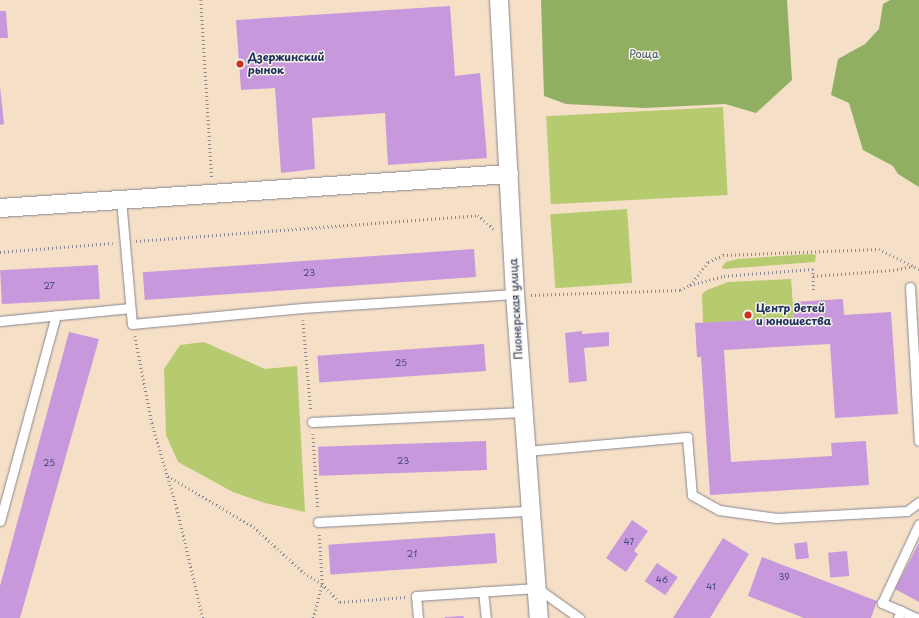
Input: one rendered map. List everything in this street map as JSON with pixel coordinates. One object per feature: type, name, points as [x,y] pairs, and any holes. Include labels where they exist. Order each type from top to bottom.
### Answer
[{"type":"street","name":"Пионерская улица","points":[[499,0],[522,412],[539,618]]},
{"type":"street","points":[[0,208],[509,174]]},
{"type":"lane","points":[[121,199],[132,324],[302,308],[515,294]]},
{"type":"lane","points":[[910,287],[919,441]]},
{"type":"lane","points":[[0,321],[130,308]]},
{"type":"lane","points":[[0,520],[56,315]]},
{"type":"lane","points":[[312,422],[522,412]]},
{"type":"lane","points":[[526,452],[687,437],[692,495],[720,510],[776,518],[907,511],[919,502]]},
{"type":"lane","points":[[318,522],[531,511]]},
{"type":"lane","points":[[916,618],[899,614],[882,603],[919,524]]},
{"type":"lane","points":[[418,618],[416,596],[537,588],[579,618]]},
{"type":"lane","points":[[483,591],[486,618]]},
{"type":"path","points":[[201,0],[213,193]]},
{"type":"path","points":[[0,252],[478,215],[499,234]]},
{"type":"path","points":[[690,285],[708,262],[723,256],[879,248],[919,268]]},
{"type":"path","points":[[813,276],[914,266]]},
{"type":"path","points":[[551,296],[680,290],[690,285],[724,276],[813,269],[814,292]]},
{"type":"path","points":[[302,308],[312,422],[322,584],[313,618]]},
{"type":"path","points":[[132,324],[152,423],[203,618]]},
{"type":"path","points":[[167,476],[254,527],[304,573],[322,584],[340,602],[416,596]]},
{"type":"green space","name":"Роща","points":[[541,0],[787,0],[792,80],[756,113],[725,104],[644,108],[566,104],[544,96]]},
{"type":"green space","points":[[890,0],[919,0],[919,187],[898,174],[893,166],[863,150],[849,103],[831,95],[838,59],[865,44],[879,29],[883,4]]},
{"type":"green space","points":[[723,107],[728,195],[551,204],[546,116]]},
{"type":"green space","points":[[627,209],[632,283],[555,288],[550,214]]},
{"type":"green space","points":[[811,254],[816,255],[815,262],[723,269],[722,267],[726,262],[738,259]]},
{"type":"green space","points":[[791,279],[794,318],[703,323],[702,294],[707,290],[728,282]]},
{"type":"green space","points":[[204,342],[265,369],[297,366],[305,512],[265,503],[233,492],[178,462],[166,435],[164,369],[180,345]]},
{"type":"building","points":[[450,6],[455,76],[480,73],[487,158],[388,165],[385,113],[312,118],[315,169],[281,173],[275,88],[241,90],[236,20]]},
{"type":"building","points":[[0,11],[6,11],[8,38],[0,38]]},
{"type":"building","points":[[0,86],[4,124],[0,125]]},
{"type":"building","points":[[474,249],[476,277],[145,300],[143,272]]},
{"type":"building","points":[[98,265],[100,299],[2,304],[0,270]]},
{"type":"building","points":[[843,299],[844,315],[891,312],[898,414],[835,418],[830,344],[724,350],[731,462],[832,456],[831,443],[866,441],[869,485],[710,495],[701,357],[697,357],[695,323],[794,318],[793,302]]},
{"type":"building","points":[[582,331],[582,334],[609,332],[609,346],[584,348],[587,381],[569,383],[565,333]]},
{"type":"building","points":[[69,332],[99,339],[20,618],[0,618],[0,586]]},
{"type":"building","points":[[484,344],[486,371],[319,383],[317,356]]},
{"type":"building","points":[[486,441],[487,470],[319,476],[318,447]]},
{"type":"building","points":[[632,520],[648,531],[634,551],[638,554],[626,572],[606,558]]},
{"type":"building","points":[[495,533],[497,563],[330,575],[328,545]]},
{"type":"building","points":[[723,538],[749,554],[710,618],[673,618]]},
{"type":"building","points":[[807,542],[809,558],[796,559],[794,544]]},
{"type":"building","points":[[919,543],[919,602],[895,589]]},
{"type":"building","points":[[847,551],[849,576],[830,578],[828,553]]},
{"type":"building","points":[[762,557],[877,601],[871,618],[804,618],[748,596]]},
{"type":"building","points":[[657,563],[678,577],[665,595],[645,581]]},
{"type":"building","points":[[463,616],[464,618],[445,618],[445,617]]},
{"type":"place","name":"Дзержинский рынок","points":[[240,64]]},
{"type":"place","name":"Центр детей и юношества","points":[[748,315]]}]
